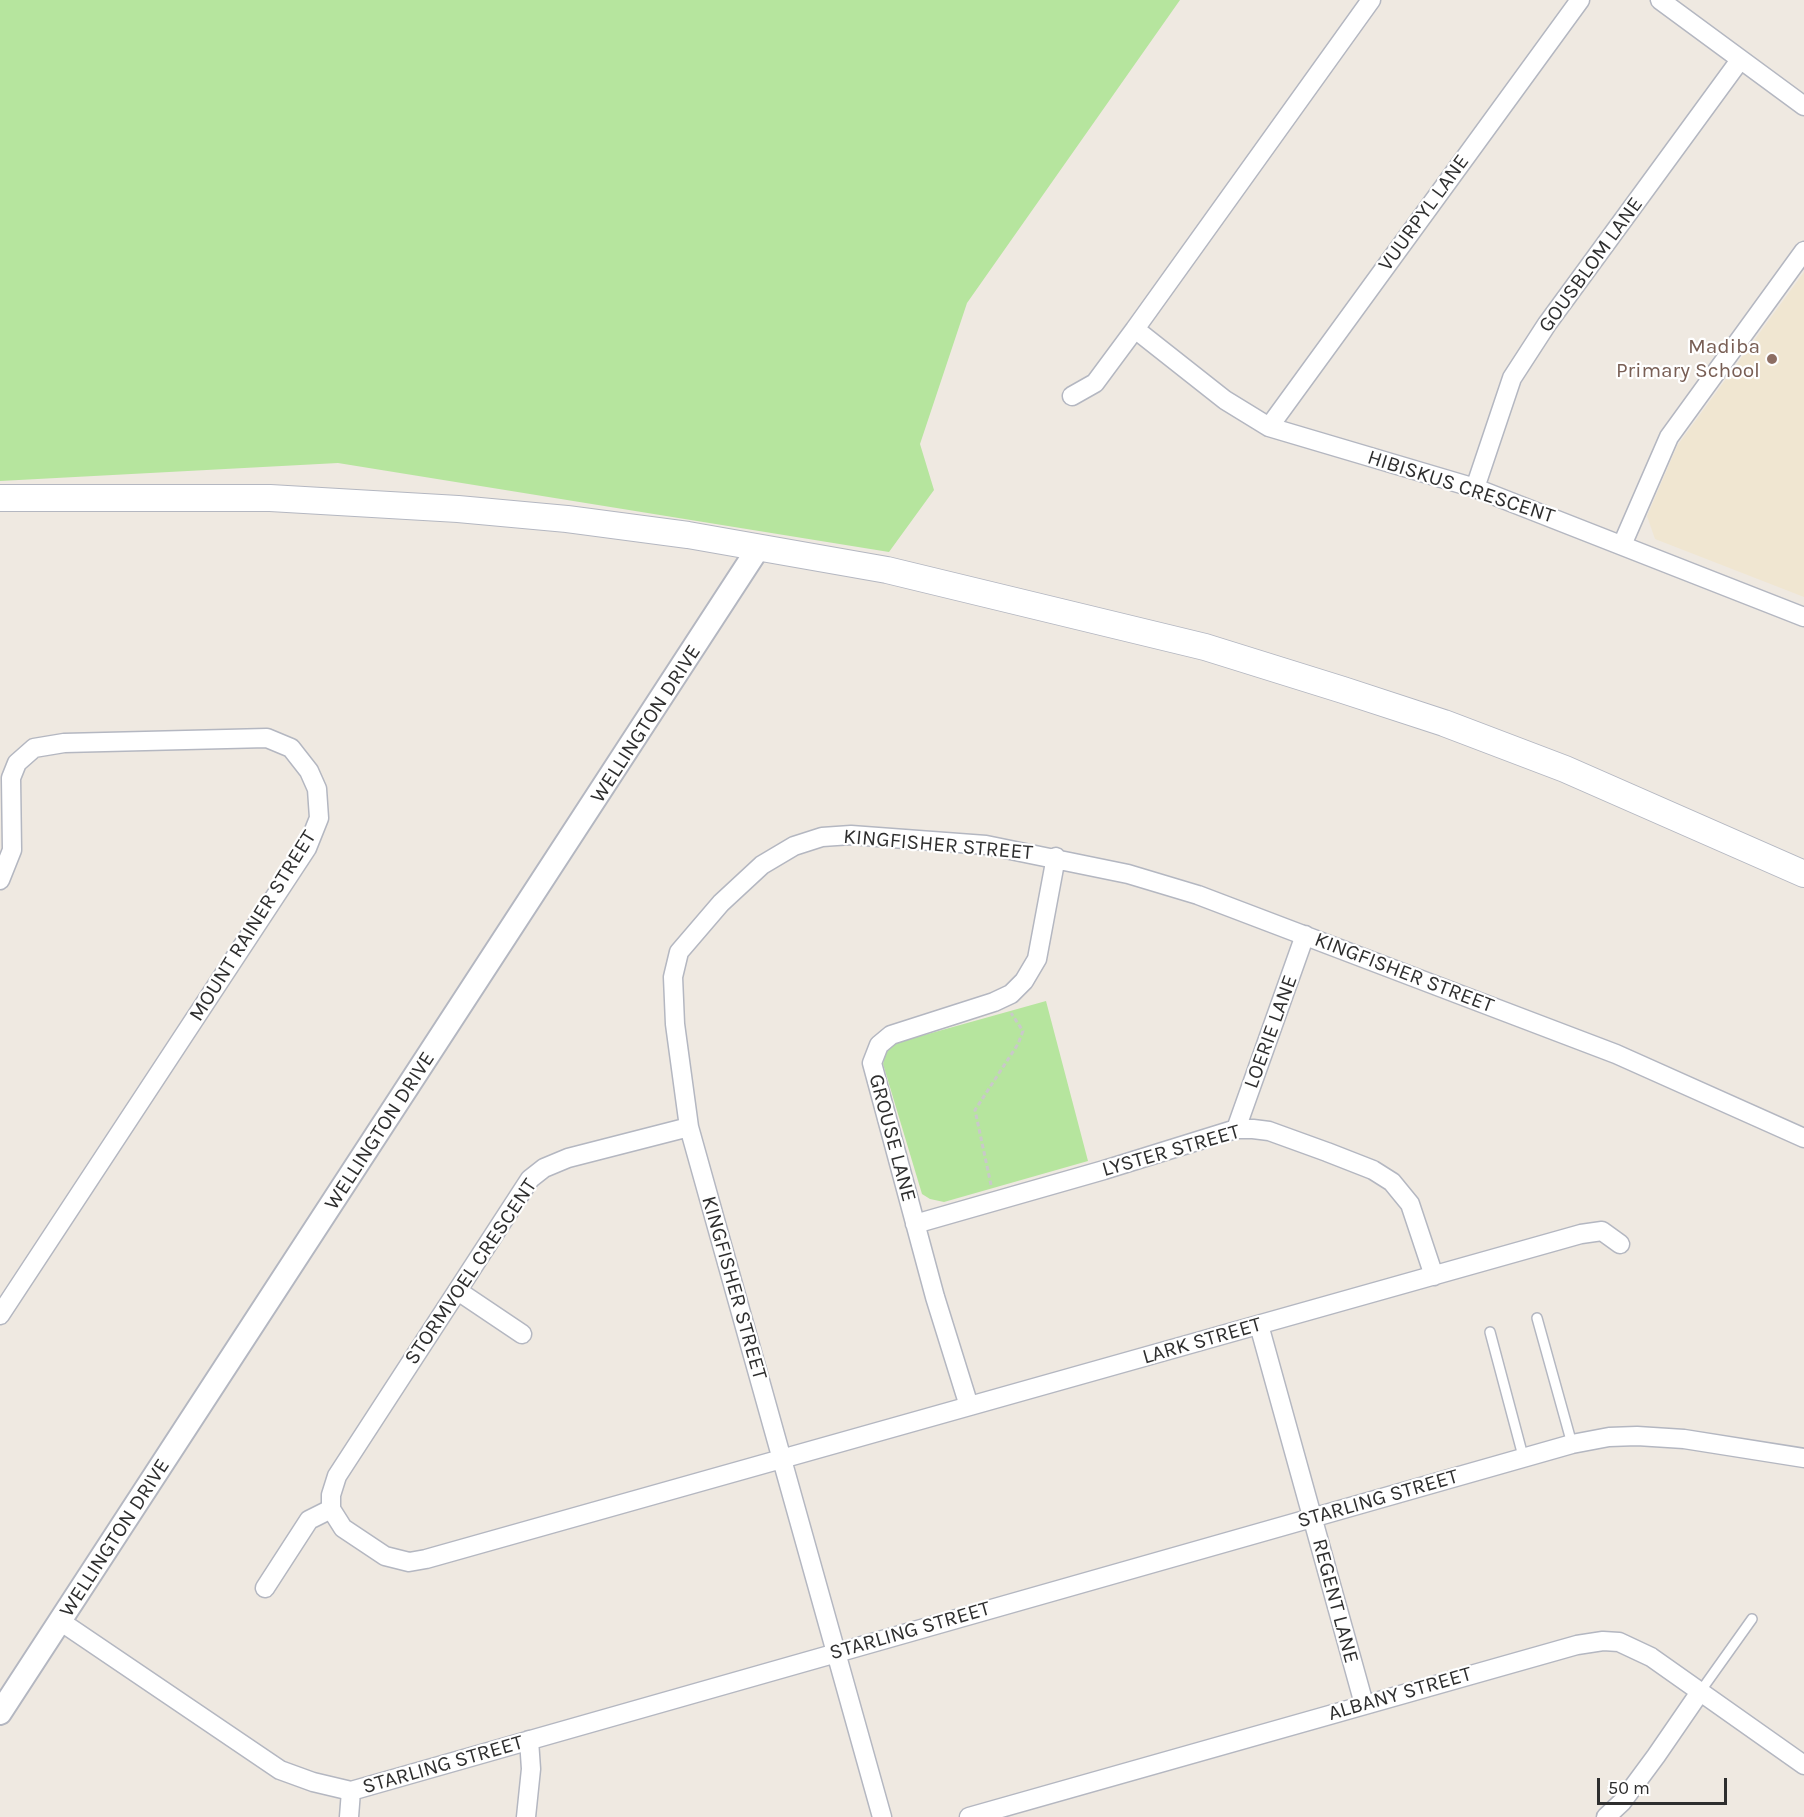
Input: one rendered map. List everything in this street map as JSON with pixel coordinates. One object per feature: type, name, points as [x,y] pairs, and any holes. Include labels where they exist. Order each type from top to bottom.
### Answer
[{"type":"main road","points":[[0,498],[250,497],[447,508],[567,519],[759,547],[887,570],[1205,647],[1444,723],[1565,769],[1804,874]]},
{"type":"street","points":[[1071,396],[1095,383],[1371,0]]},
{"type":"street","name":"VUURPYL LANE","points":[[1269,427],[1580,0]]},
{"type":"street","points":[[1660,0],[1804,106]]},
{"type":"street","name":"GOUSBLOM LANE","points":[[1476,488],[1492,432],[1512,378],[1547,324],[1740,60]]},
{"type":"street","points":[[1622,546],[1669,437],[1804,251]]},
{"type":"street","name":"HIBISKUS CRESCENT","points":[[1135,329],[1226,400],[1269,427],[1476,488],[1804,617]]},
{"type":"street","name":"WELLINGTON DRIVE","points":[[0,1713],[759,547]]},
{"type":"street","name":"MOUNT RAINER STREET","points":[[0,880],[12,850],[12,778],[21,758],[33,748],[64,743],[267,738],[291,747],[309,771],[317,789],[319,819],[307,848],[0,1316]]},
{"type":"street","name":"KINGFISHER STREET","points":[[882,1817],[689,1127],[675,1024],[675,962],[688,939],[762,865],[794,846],[822,837],[851,835],[986,845],[1056,857],[1128,874],[1198,895],[1616,1054],[1804,1138]]},
{"type":"street","name":"GROUSE LANE","points":[[969,1406],[915,1224],[872,1063],[879,1045],[891,1035],[994,1002],[1011,994],[1024,981],[1037,959],[1056,857]]},
{"type":"street","name":"LOERIE LANE","points":[[1236,1129],[1305,935]]},
{"type":"street","name":"STORMVOEL CRESCENT","points":[[331,1509],[333,1488],[340,1471],[524,1188],[544,1168],[568,1158],[689,1127]]},
{"type":"street","name":"LYSTER STREET","points":[[915,1224],[1236,1129],[1269,1131],[1364,1167],[1392,1182],[1410,1204],[1434,1276]]},
{"type":"street","name":"LARK STREET","points":[[781,1460],[1592,1231],[1602,1231],[1620,1244]]},
{"type":"street","points":[[458,1291],[522,1334]]},
{"type":"street","name":"REGENT LANE","points":[[1259,1325],[1364,1704]]},
{"type":"street","name":"STARLING STREET","points":[[60,1621],[280,1770],[313,1782],[351,1791],[1523,1456],[1572,1444],[1609,1437],[1637,1436],[1684,1439],[1803,1453]]},
{"type":"street","points":[[265,1588],[309,1520],[331,1509],[343,1528],[385,1556],[409,1562],[500,1539],[781,1460]]},
{"type":"street","name":"ALBANY STREET","points":[[969,1817],[1364,1704],[1577,1645],[1603,1641],[1619,1642],[1652,1657],[1804,1766]]},
{"type":"street","points":[[1606,1817],[1642,1774],[1700,1692]]},
{"type":"street","points":[[526,1817],[531,1769],[529,1740]]},
{"type":"street","points":[[349,1817],[351,1791]]},
{"type":"lane","points":[[1537,1318],[1572,1444]]},
{"type":"lane","points":[[1490,1332],[1523,1456]]},
{"type":"lane","points":[[1700,1692],[1752,1619]]},
{"type":"path","points":[[995,1201],[975,1115],[1018,1044],[1023,1031],[1010,1011]]},
{"type":"shaded area","name":"Madiba Primary School","points":[[1804,272],[1804,597],[1655,539],[1647,516],[1677,446]]},
{"type":"green space","points":[[0,0],[1180,0],[967,303],[920,444],[934,490],[889,552],[338,463],[0,481]]},
{"type":"green space","points":[[1046,1001],[1088,1161],[944,1202],[930,1199],[922,1194],[883,1064],[886,1052],[892,1044]]},
{"type":"place","name":"Madiba Primary School","points":[[1772,359]]}]
